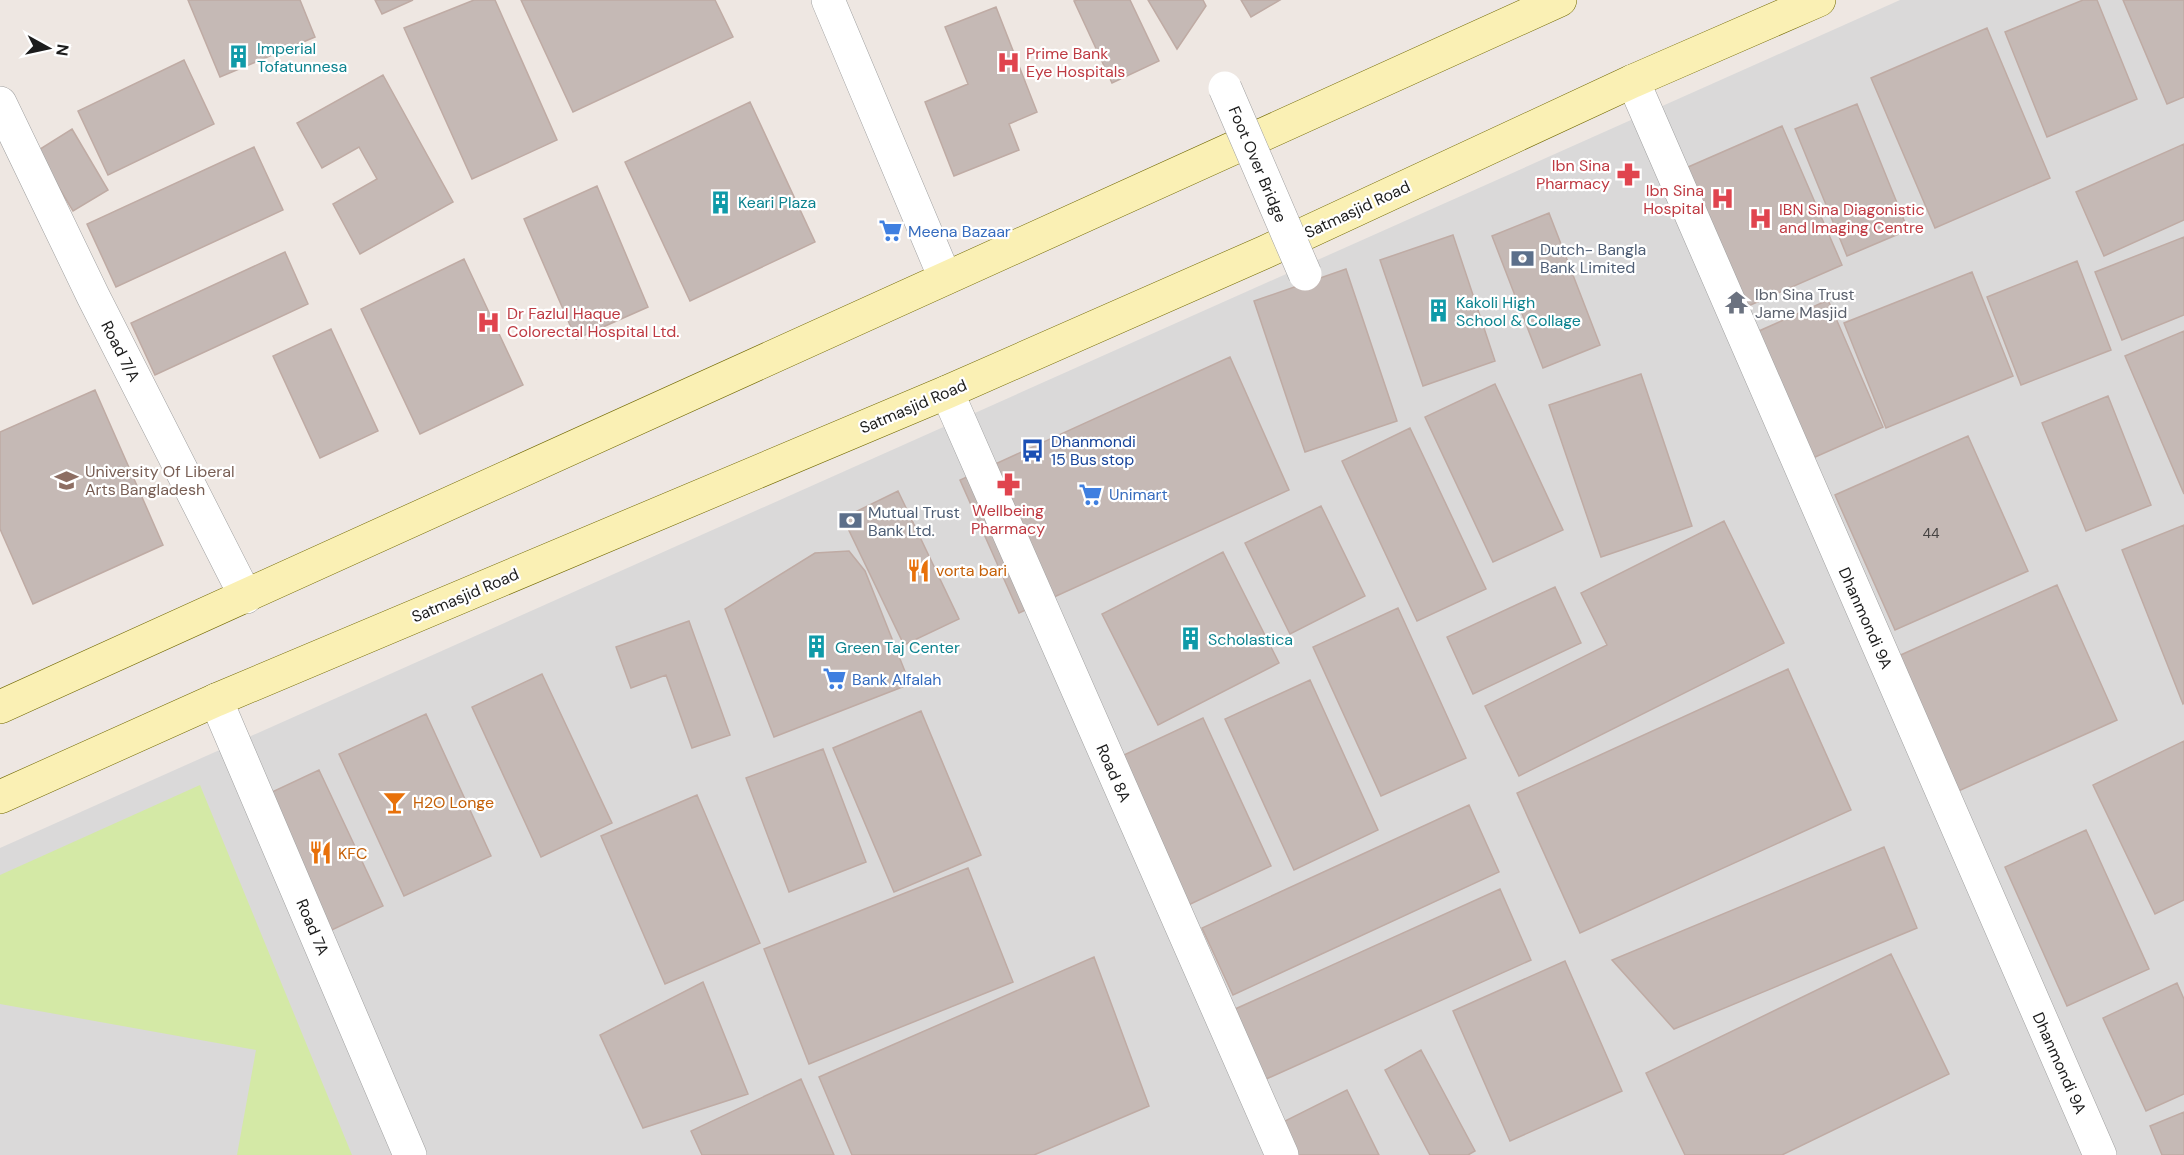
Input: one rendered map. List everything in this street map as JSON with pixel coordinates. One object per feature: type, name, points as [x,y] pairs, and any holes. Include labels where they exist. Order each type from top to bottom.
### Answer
[{"type":"main road","points":[[0,706],[246,597],[1560,0]]},
{"type":"main road","name":"Satmasjid Road","points":[[0,797],[216,700],[947,392],[1265,252],[1633,81],[1819,0]]},
{"type":"street","points":[[828,0],[945,278]]},
{"type":"street","name":"Dhanmondi 9A","points":[[1633,81],[2100,1155]]},
{"type":"street","name":"Foot Over Bridge","points":[[1225,88],[1305,274]]},
{"type":"street","name":"Road 7/A","points":[[0,103],[93,296],[246,597]]},
{"type":"street","name":"Road 8A","points":[[947,392],[1282,1155]]},
{"type":"street","name":"Road 7A","points":[[216,700],[410,1155]]},
{"type":"shaded area","points":[[1900,0],[2184,0],[2184,1155],[0,1155],[0,848]]},
{"type":"green space","points":[[200,785],[352,1155],[237,1155],[256,1050],[0,1004],[0,875]]},
{"type":"building","name":"Imperial Tofatunnesa","points":[[188,0],[300,0],[315,37],[220,77]]},
{"type":"building","points":[[375,0],[413,0],[382,14]]},
{"type":"building","points":[[474,0],[495,0],[557,140],[472,179],[404,28]]},
{"type":"building","points":[[521,0],[715,0],[733,37],[573,112]]},
{"type":"building","points":[[1130,0],[1159,61],[1112,83],[1074,1]]},
{"type":"building","points":[[1148,0],[1203,0],[1206,6],[1177,49]]},
{"type":"building","points":[[1241,0],[1280,0],[1251,17]]},
{"type":"building","points":[[2083,0],[2097,0],[2137,99],[2047,137],[2005,32]]},
{"type":"building","points":[[2123,0],[2184,0],[2184,97],[2167,104]]},
{"type":"building","points":[[996,7],[1037,112],[1009,124],[1019,150],[954,176],[925,102],[968,84],[945,27]]},
{"type":"building","points":[[1987,28],[2050,178],[1935,228],[1871,78]]},
{"type":"building","points":[[184,60],[214,124],[108,175],[78,111]]},
{"type":"building","points":[[383,75],[453,202],[360,254],[333,204],[377,179],[359,147],[322,168],[297,123]]},
{"type":"building","name":"Keari Plaza","points":[[750,102],[815,242],[690,301],[625,162]]},
{"type":"building","points":[[1857,104],[1908,230],[1847,256],[1795,129]]},
{"type":"building","name":"IBN Sina Diagonistic and Imaging Centre","points":[[1782,126],[1842,265],[1739,310],[1679,171]]},
{"type":"building","points":[[72,129],[108,190],[73,211],[37,151]]},
{"type":"building","points":[[2184,144],[2184,220],[2104,256],[2076,192]]},
{"type":"building","points":[[254,147],[283,210],[116,287],[87,224]]},
{"type":"building","points":[[597,186],[648,307],[576,339],[524,219]]},
{"type":"building","points":[[1549,213],[1600,345],[1543,368],[1492,236]]},
{"type":"building","name":"Kakoli High School & Collage","points":[[1453,235],[1495,361],[1423,386],[1380,260]]},
{"type":"building","points":[[2184,237],[2184,315],[2122,340],[2095,272]]},
{"type":"building","points":[[285,252],[308,304],[155,375],[131,323]]},
{"type":"building","points":[[464,259],[523,385],[420,434],[361,309]]},
{"type":"building","points":[[2077,261],[2111,350],[2021,385],[1987,297]]},
{"type":"building","points":[[1346,269],[1397,421],[1305,452],[1254,301]]},
{"type":"building","points":[[1972,272],[2013,376],[1886,428],[1844,323]]},
{"type":"building","points":[[1828,300],[1883,427],[1813,458],[1759,331]]},
{"type":"building","points":[[331,329],[378,431],[320,458],[273,356]]},
{"type":"building","points":[[2184,331],[2184,494],[2125,356]]},
{"type":"building","points":[[1230,357],[1289,490],[1019,613],[960,480]]},
{"type":"building","points":[[1641,374],[1692,526],[1601,557],[1549,405]]},
{"type":"building","points":[[1495,384],[1563,530],[1493,562],[1425,417]]},
{"type":"building","name":"University Of Liberal Arts Bangladesh","points":[[95,390],[163,545],[33,604],[0,529],[0,432]]},
{"type":"building","points":[[2108,396],[2151,505],[2086,531],[2042,423]]},
{"type":"building","points":[[1410,428],[1486,589],[1417,621],[1342,461]]},
{"type":"building","points":[[1968,436],[2028,571],[1895,630],[1835,495]]},
{"type":"building","points":[[898,491],[959,619],[904,645],[843,518]]},
{"type":"building","points":[[1321,506],[1365,596],[1290,634],[1245,543]]},
{"type":"building","points":[[1724,521],[1784,643],[1519,776],[1485,706],[1607,645],[1581,593]]},
{"type":"building","points":[[2184,525],[2184,703],[2183,704],[2122,550]]},
{"type":"building","name":"Green Taj Center","points":[[849,551],[865,571],[910,684],[774,737],[725,609],[815,553]]},
{"type":"building","name":"Scholastica","points":[[1223,552],[1279,663],[1158,725],[1102,614]]},
{"type":"building","points":[[2057,585],[2117,720],[1954,793],[1894,658]]},
{"type":"building","points":[[1555,587],[1581,643],[1473,694],[1447,637]]},
{"type":"building","points":[[1398,608],[1466,758],[1381,796],[1313,647]]},
{"type":"building","points":[[689,621],[730,735],[692,748],[666,675],[631,688],[616,647]]},
{"type":"building","points":[[1788,669],[1851,810],[1580,933],[1517,793]]},
{"type":"building","points":[[542,674],[612,823],[541,857],[472,707]]},
{"type":"building","points":[[1310,680],[1378,830],[1294,870],[1225,719]]},
{"type":"building","points":[[921,711],[981,855],[894,892],[833,748]]},
{"type":"building","points":[[426,714],[491,856],[404,896],[339,754]]},
{"type":"building","points":[[1203,718],[1271,866],[1180,909],[1111,761]]},
{"type":"building","points":[[2184,741],[2184,900],[2155,914],[2093,785]]},
{"type":"building","points":[[823,749],[866,862],[789,892],[746,778]]},
{"type":"building","name":"KFC","points":[[319,770],[383,906],[321,935],[257,799]]},
{"type":"building","points":[[697,795],[760,943],[665,984],[601,836]]},
{"type":"building","points":[[1469,805],[1499,872],[1233,995],[1202,928]]},
{"type":"building","points":[[2086,830],[2149,969],[2067,1006],[2005,867]]},
{"type":"building","points":[[1884,847],[1917,928],[1674,1029],[1612,960]]},
{"type":"building","points":[[968,868],[1013,982],[809,1064],[764,949]]},
{"type":"building","points":[[1500,889],[1531,960],[1264,1080],[1233,1010]]},
{"type":"building","points":[[1891,954],[1949,1074],[1782,1155],[1685,1155],[1646,1073]]},
{"type":"building","points":[[1094,957],[1149,1106],[1034,1155],[852,1155],[819,1077]]},
{"type":"building","points":[[1565,961],[1622,1091],[1510,1141],[1453,1011]]},
{"type":"building","points":[[703,982],[748,1094],[643,1128],[600,1035]]},
{"type":"building","points":[[2177,983],[2184,999],[2184,1094],[2146,1111],[2103,1018]]},
{"type":"building","points":[[1421,1050],[1475,1151],[1468,1155],[1430,1155],[1385,1070]]},
{"type":"building","points":[[801,1079],[834,1155],[702,1155],[691,1131]]},
{"type":"building","points":[[1347,1090],[1379,1155],[1285,1155],[1271,1128]]},
{"type":"building","points":[[2184,1112],[2184,1155],[2162,1155],[2150,1126]]},
{"type":"place","name":"Imperial Tofatunnesa","points":[[239,57]]},
{"type":"place","name":"Prime Bank Eye Hospitals","points":[[1008,62]]},
{"type":"place","name":"Ibn Sina Pharmacy","points":[[1628,174]]},
{"type":"place","name":"Ibn Sina Hospital","points":[[1722,199]]},
{"type":"place","name":"Keari Plaza","points":[[720,202]]},
{"type":"place","name":"IBN Sina Diagonistic and Imaging Centre","points":[[1761,218]]},
{"type":"place","name":"Meena Bazaar","points":[[890,231]]},
{"type":"place","name":"Dutch- Bangla Bank Limited","points":[[1522,258]]},
{"type":"place","name":"Ibn Sina Trust Jame Masjid","points":[[1737,303]]},
{"type":"place","name":"Kakoli High School & Collage","points":[[1438,311]]},
{"type":"place","name":"Dr Fazlul Haque Colorectal Hospital Ltd.","points":[[489,322]]},
{"type":"place","name":"Dhanmondi 15 Bus stop","points":[[1033,450]]},
{"type":"place","name":"University Of Liberal Arts Bangladesh","points":[[67,480]]},
{"type":"place","name":"Wellbeing Pharmacy","points":[[1008,485]]},
{"type":"place","name":"Unimart","points":[[1091,494]]},
{"type":"place","name":"Mutual Trust Bank Ltd.","points":[[850,521]]},
{"type":"place","name":"vorta bari","points":[[918,570]]},
{"type":"place","name":"Scholastica","points":[[1190,639]]},
{"type":"place","name":"Green Taj Center","points":[[817,647]]},
{"type":"place","name":"Bank Alfalah","points":[[834,679]]},
{"type":"place","name":"H2O Longe","points":[[395,802]]},
{"type":"place","name":"KFC","points":[[320,853]]}]
